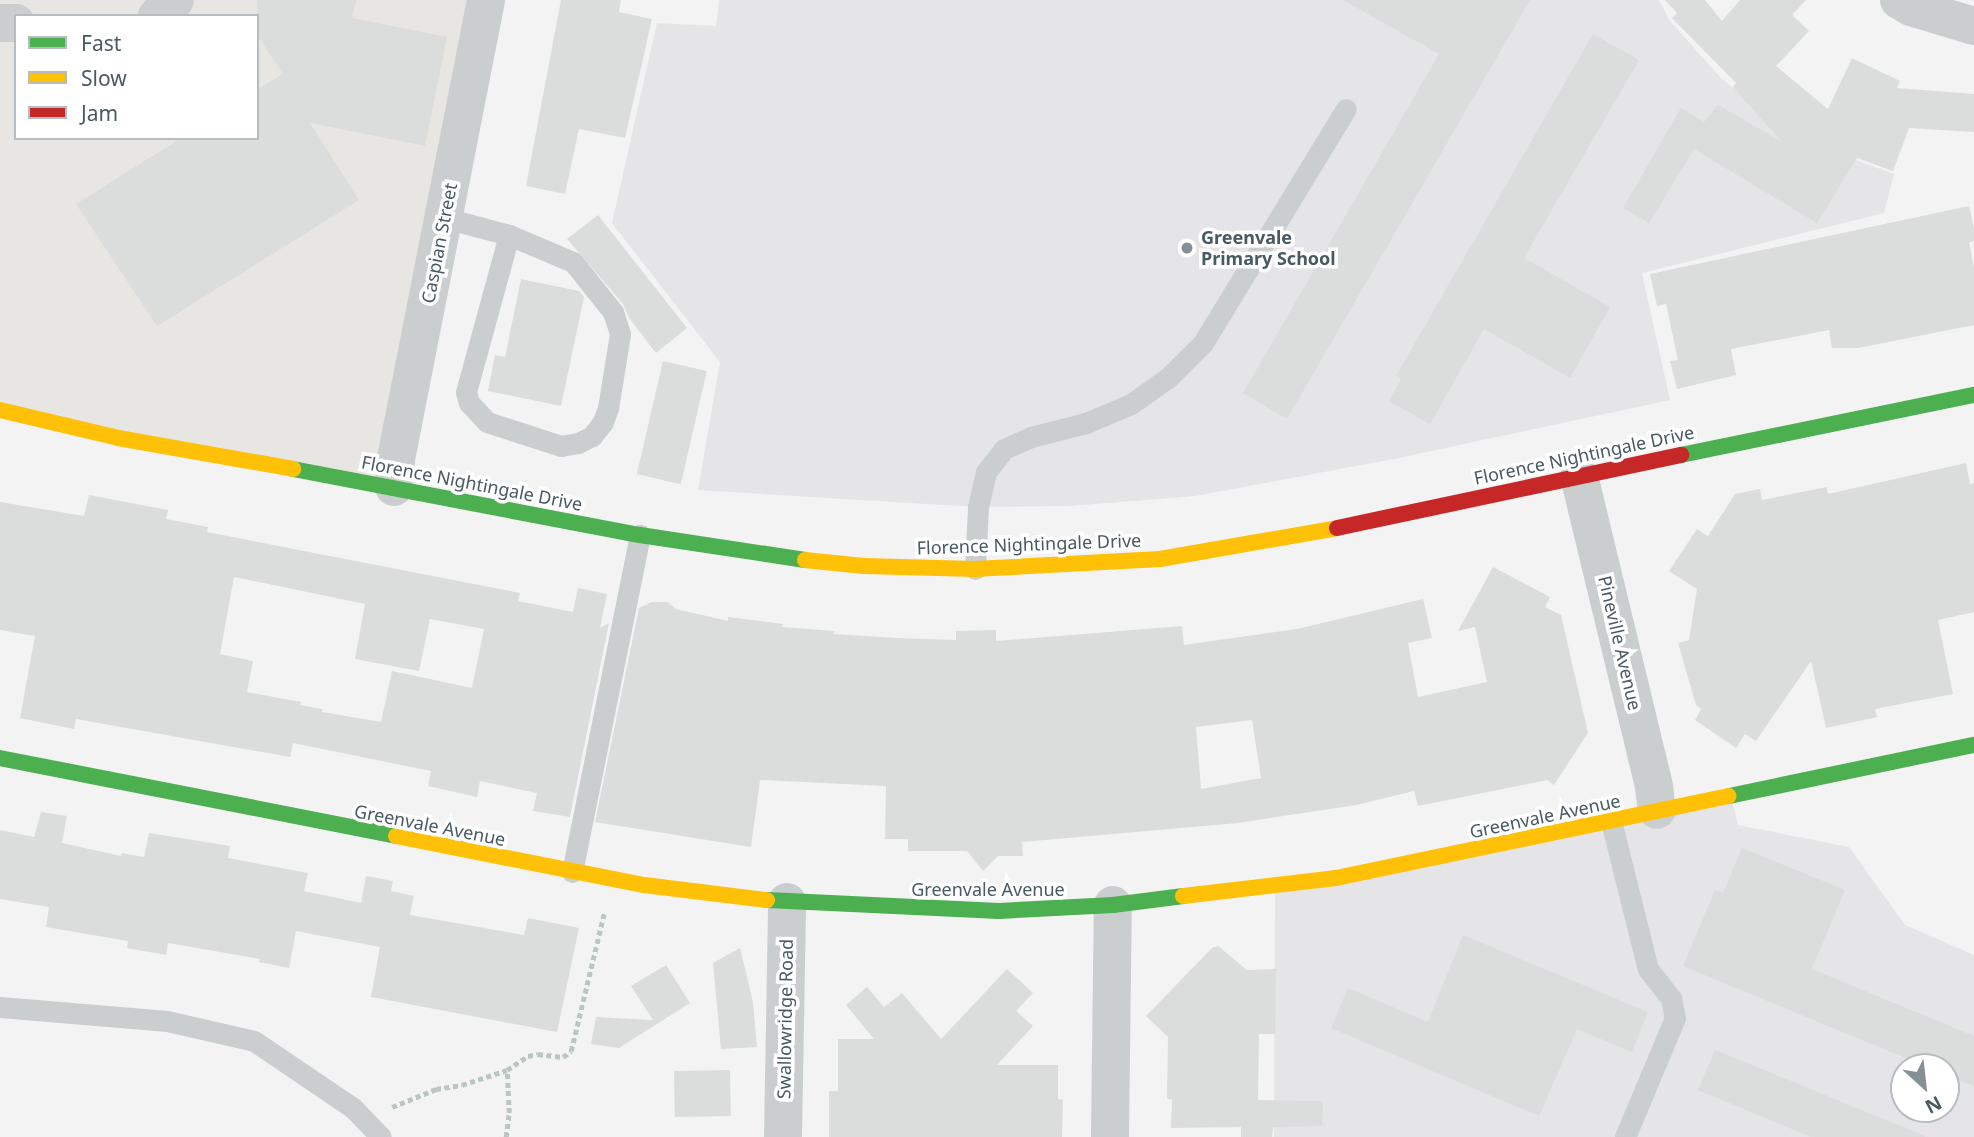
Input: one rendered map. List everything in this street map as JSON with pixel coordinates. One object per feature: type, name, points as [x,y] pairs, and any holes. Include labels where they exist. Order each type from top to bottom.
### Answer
[{"type":"street","points":[[159,14],[176,0]]},
{"type":"street","name":"Caspian Street","points":[[394,487],[396,458],[486,0]]},
{"type":"street","points":[[1899,0],[1911,7],[1974,26]]},
{"type":"street","name":"Florence Nightingale Drive","points":[[0,410],[118,438],[394,487],[640,536],[765,556],[864,566],[975,569],[1160,559],[1293,538],[1579,476],[1974,396]]},
{"type":"street","name":"Pineville Avenue","points":[[1579,476],[1651,774],[1657,810]]},
{"type":"street","name":"Greenvale Avenue","points":[[0,758],[614,880],[787,902],[999,911],[1113,905],[1336,878],[1974,745]]},
{"type":"street","name":"Swallowridge Road","points":[[783,1137],[787,902]]},
{"type":"street","points":[[1110,1137],[1113,905]]},
{"type":"lane","points":[[975,569],[978,507],[986,472],[1004,449],[1031,437],[1086,424],[1131,404],[1170,377],[1203,343],[1346,109]]},
{"type":"lane","points":[[444,218],[509,235],[573,262],[600,293],[617,323],[620,334],[608,408],[603,422],[592,436],[578,443],[561,446],[487,422],[469,403],[466,392],[509,235]]},
{"type":"lane","points":[[572,872],[640,536]]},
{"type":"lane","points":[[1611,821],[1648,969],[1671,998],[1675,1017],[1625,1137]]},
{"type":"lane","points":[[0,1007],[167,1021],[254,1041],[353,1108],[381,1137]]},
{"type":"path","points":[[362,1118],[421,1094],[462,1085],[507,1070],[528,1056],[538,1054],[563,1057],[570,1051],[614,880]]},
{"type":"path","points":[[506,1137],[509,1112],[507,1070]]},
{"type":"shaded area","points":[[0,0],[485,0],[389,488],[0,412]]},
{"type":"shaded area","name":"Greenvale Primary School","points":[[719,0],[1659,0],[1670,21],[1720,77],[1775,122],[1834,152],[1894,174],[1884,213],[1642,273],[1670,400],[1394,459],[1195,496],[1070,506],[977,507],[698,490],[720,362],[612,223],[657,23],[716,26]]},
{"type":"shaded area","points":[[1731,796],[1738,825],[1849,847],[1905,925],[1974,955],[1974,1137],[1274,1137],[1275,889]]},
{"type":"building","points":[[257,0],[356,0],[352,18],[447,37],[425,146],[310,123],[359,200],[157,326],[76,204],[178,140],[259,140],[259,89],[283,74],[259,38]]},
{"type":"building","points":[[561,0],[621,0],[619,12],[652,19],[625,138],[579,129],[565,194],[526,186]]},
{"type":"building","points":[[1343,0],[1530,0],[1287,419],[1243,393],[1439,54]]},
{"type":"building","points":[[1665,0],[1705,0],[1722,21],[1740,0],[1806,0],[1792,15],[1809,31],[1776,66],[1828,109],[1852,58],[1900,81],[1897,88],[1974,94],[1974,132],[1909,128],[1893,171],[1857,158],[1817,223],[1694,149],[1649,223],[1623,208],[1681,108],[1704,122],[1718,105],[1782,142],[1733,87],[1736,83],[1672,18],[1677,13]]},
{"type":"building","points":[[1593,34],[1639,60],[1524,258],[1610,307],[1570,378],[1484,329],[1430,424],[1389,401],[1401,379],[1396,376]]},
{"type":"building","points":[[1969,206],[1974,229],[1974,241],[1969,242],[1974,268],[1974,325],[1858,348],[1832,348],[1829,330],[1731,349],[1736,375],[1677,389],[1670,361],[1678,360],[1666,304],[1657,306],[1650,274]]},
{"type":"building","points":[[598,215],[687,328],[656,353],[629,318],[623,304],[567,239]]},
{"type":"building","points":[[521,279],[579,291],[584,297],[561,406],[488,391],[495,355],[505,357]]},
{"type":"building","points":[[663,361],[707,371],[681,484],[637,474]]},
{"type":"building","points":[[1966,463],[1970,484],[1974,483],[1974,612],[1938,620],[1953,694],[1875,709],[1877,717],[1826,728],[1811,661],[1756,741],[1745,734],[1736,748],[1695,720],[1701,709],[1696,705],[1678,643],[1689,640],[1697,589],[1669,571],[1697,529],[1708,536],[1735,494],[1760,489],[1762,500],[1827,487],[1828,494]]},
{"type":"building","points":[[89,495],[168,510],[166,519],[208,527],[207,532],[520,593],[518,601],[573,612],[578,588],[607,594],[600,628],[609,623],[570,817],[533,811],[537,793],[480,781],[477,797],[428,786],[431,771],[293,743],[290,757],[76,719],[74,729],[20,718],[35,636],[0,630],[0,502],[84,516]],"holes":[[[234,577],[365,604],[355,659],[419,671],[430,619],[484,629],[472,688],[392,671],[381,722],[322,712],[322,709],[300,705],[301,702],[247,692],[253,661],[220,654]]]},
{"type":"building","points":[[1493,567],[1550,597],[1545,607],[1561,615],[1588,733],[1554,785],[1547,780],[1418,806],[1414,791],[1356,805],[1238,823],[1022,842],[1023,856],[998,856],[983,871],[967,851],[908,851],[908,839],[885,839],[886,786],[760,780],[751,847],[595,822],[639,608],[652,602],[668,602],[676,609],[728,621],[728,617],[783,624],[782,627],[835,631],[833,634],[897,638],[956,640],[956,631],[996,630],[996,641],[1182,626],[1184,645],[1297,629],[1423,599],[1432,638],[1408,643],[1418,697],[1487,682],[1475,627],[1458,631]],"holes":[[[1252,720],[1261,778],[1201,789],[1196,727]]]},
{"type":"building","points":[[41,812],[67,816],[62,843],[121,856],[122,853],[144,857],[149,833],[230,846],[228,858],[308,873],[304,891],[361,903],[366,876],[393,881],[391,891],[414,896],[410,915],[524,935],[528,918],[579,928],[557,1032],[371,997],[380,947],[296,931],[289,968],[259,962],[260,959],[168,943],[166,955],[127,948],[128,941],[46,927],[49,907],[0,899],[0,830],[34,837]]},
{"type":"building","points":[[1742,848],[1845,890],[1812,969],[1974,1036],[1974,1086],[1960,1080],[1960,1053],[1893,1053],[1683,966],[1715,890],[1723,893]]},
{"type":"building","points":[[1463,935],[1648,1012],[1632,1052],[1577,1029],[1539,1116],[1331,1028],[1348,988],[1428,1022]]},
{"type":"building","points":[[1218,946],[1247,970],[1276,969],[1275,1034],[1259,1034],[1258,1100],[1323,1101],[1322,1126],[1273,1127],[1272,1137],[1241,1137],[1241,1127],[1171,1128],[1172,1099],[1167,1099],[1168,1037],[1146,1016],[1212,948]]},
{"type":"building","points":[[740,948],[753,1002],[757,1047],[721,1049],[713,963]]},
{"type":"building","points":[[666,965],[690,1003],[619,1048],[591,1044],[596,1017],[653,1020],[631,986]]},
{"type":"building","points":[[1007,969],[1033,993],[1016,1011],[1033,1026],[997,1065],[1058,1065],[1058,1099],[1063,1100],[1062,1137],[829,1137],[829,1091],[838,1091],[838,1039],[874,1039],[846,1005],[867,987],[884,1007],[902,993],[941,1039]]},
{"type":"building","points":[[1715,1050],[1925,1137],[1811,1137],[1698,1090]]},
{"type":"building","points":[[730,1070],[731,1116],[675,1117],[674,1071]]},
{"type":"traffic: fast","points":[[1681,455],[1974,395]]},
{"type":"traffic: fast","points":[[293,469],[640,535],[805,560]]},
{"type":"traffic: fast","points":[[1729,796],[1974,745]]},
{"type":"traffic: fast","points":[[0,758],[396,836]]},
{"type":"traffic: fast","points":[[767,900],[999,911],[1113,905],[1183,896]]},
{"type":"traffic: slow","points":[[0,410],[118,438],[293,469]]},
{"type":"traffic: slow","points":[[805,560],[864,566],[975,569],[1160,559],[1337,528]]},
{"type":"traffic: slow","points":[[1183,896],[1336,878],[1729,796]]},
{"type":"traffic: slow","points":[[396,836],[644,885],[767,900]]},
{"type":"traffic: jam","points":[[1337,528],[1681,455]]},
{"type":"place","name":"Greenvale Primary School","points":[[1187,248]]}]
